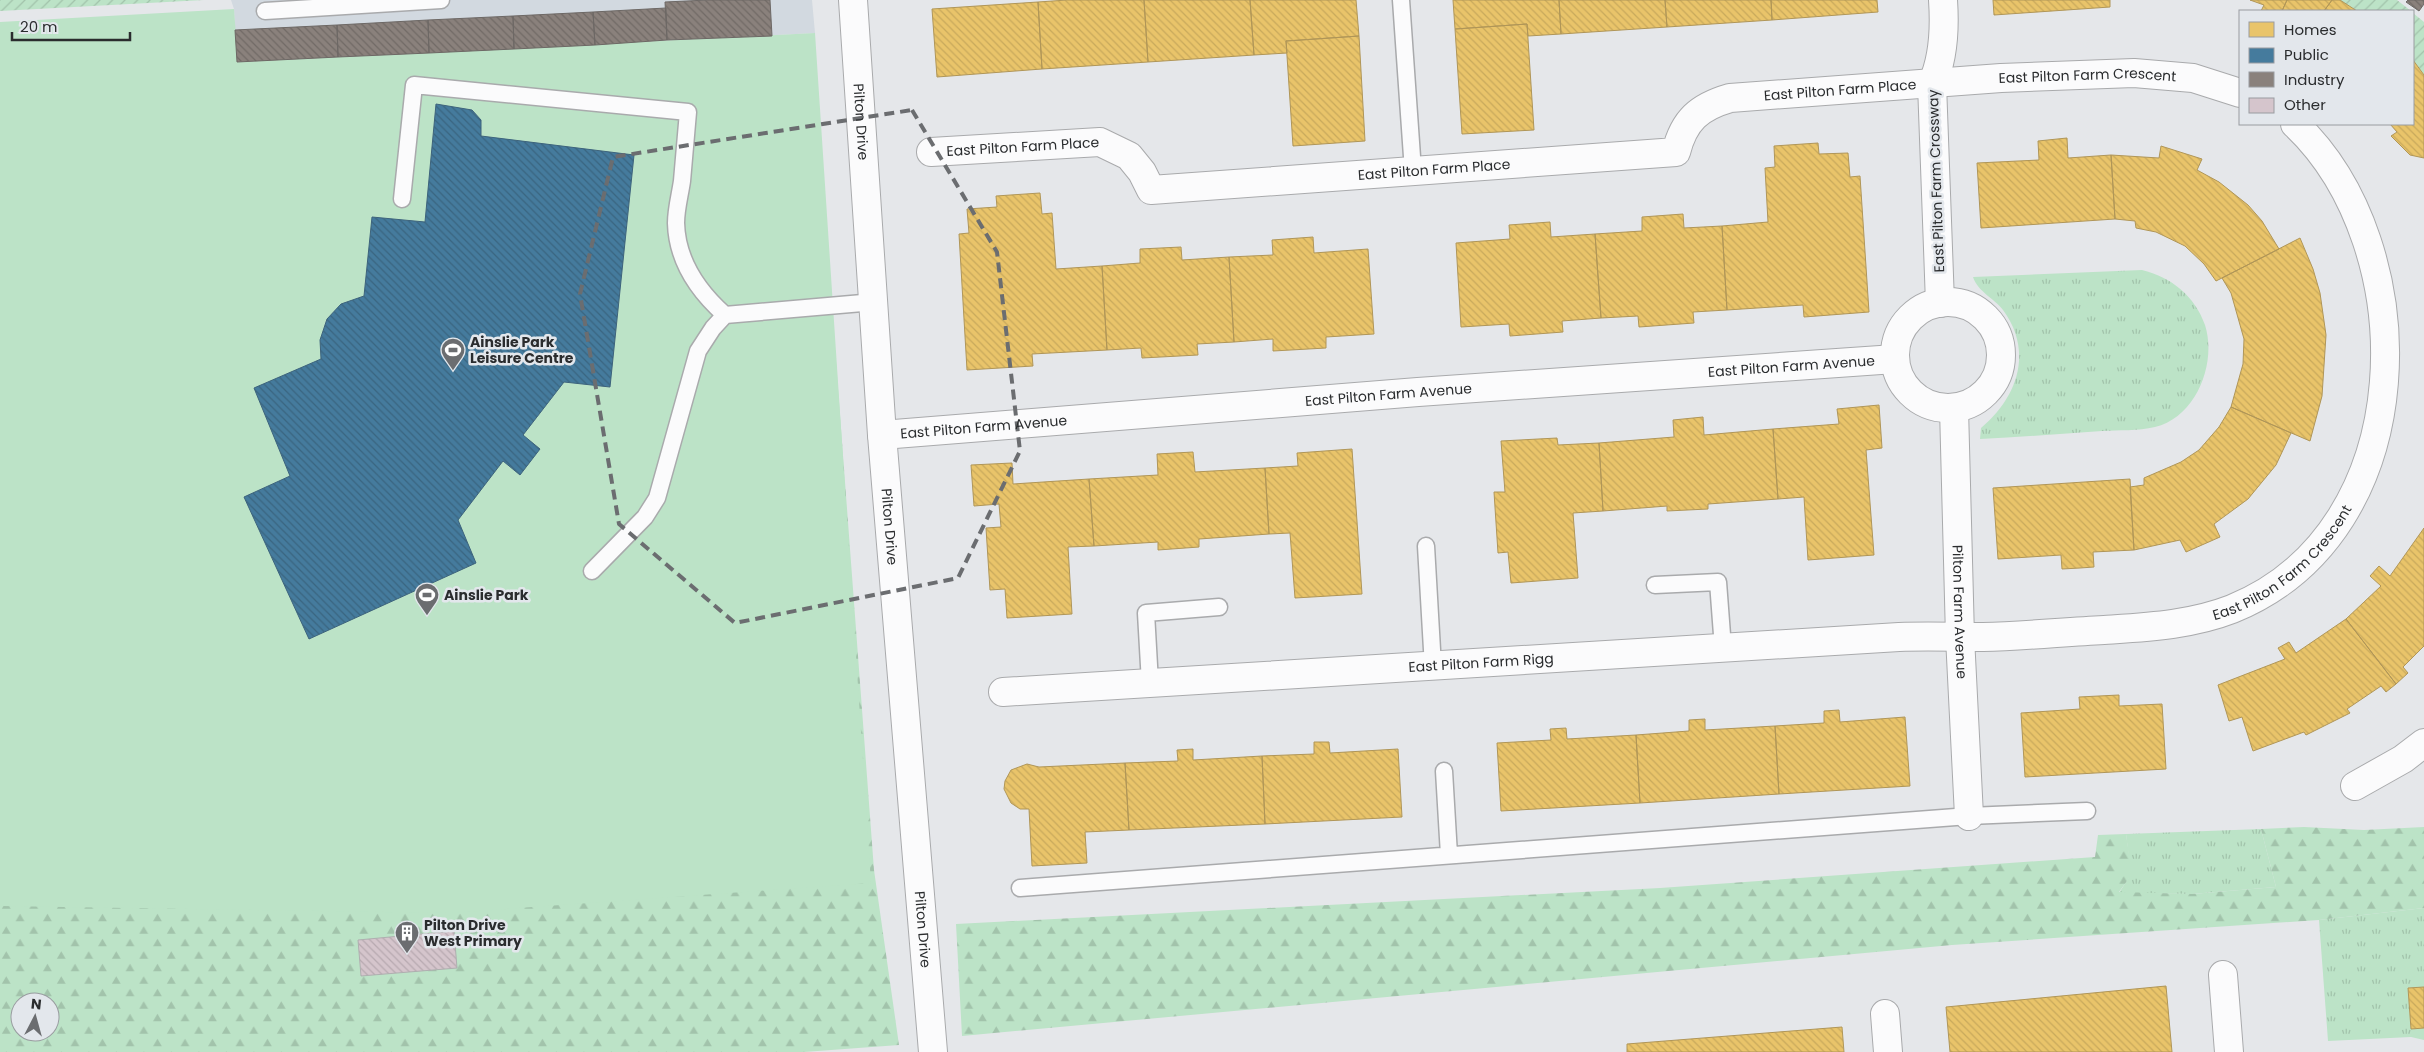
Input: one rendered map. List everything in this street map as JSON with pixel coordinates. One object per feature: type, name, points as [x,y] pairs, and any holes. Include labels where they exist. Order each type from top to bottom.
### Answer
[{"type":"street","name":"Pilton Drive","points":[[854,0],[882,435],[934,1052]]},
{"type":"street","name":"East Pilton Farm Crossway","points":[[1940,303],[1932,84],[1938,71],[1942,52],[1945,24],[1943,0]]},
{"type":"street","name":"East Pilton Farm Crescent","points":[[1932,84],[2001,78],[2155,73],[2193,78],[2239,93]]},
{"type":"street","name":"East Pilton Farm Place","points":[[931,152],[1100,142],[1129,156],[1142,172],[1151,190],[1676,152],[1684,132],[1700,110],[1730,98],[1932,84]]},
{"type":"street","name":"East Pilton Farm Crescent","points":[[1960,637],[2018,635],[2174,624],[2231,609],[2252,600],[2298,572],[2332,540],[2358,507],[2382,463],[2394,428],[2403,366],[2406,323],[2404,301],[2386,241],[2364,196],[2334,159],[2296,125]]},
{"type":"street","points":[[1957,302],[1973,308],[1987,318],[1997,332],[2002,348],[1995,381],[1984,395],[1970,404],[1954,408],[1937,407],[1921,401],[1908,390],[1899,376],[1895,359],[1896,343],[1902,329],[1912,316],[1924,308],[1940,303],[1957,302]]},
{"type":"street","name":"East Pilton Farm Avenue","points":[[882,435],[1418,392],[1895,359]]},
{"type":"street","name":"Pilton Farm Avenue","points":[[1954,408],[1960,637],[1969,816]]},
{"type":"street","name":"East Pilton Farm Rigg","points":[[1003,692],[1723,648],[1933,636],[1960,637]]},
{"type":"street","points":[[2356,786],[2403,759],[2424,743]]},
{"type":"street","points":[[2223,975],[2228,1052]]},
{"type":"street","points":[[1885,1014],[1888,1052]]},
{"type":"lane","points":[[265,11],[440,0]]},
{"type":"lane","points":[[1401,0],[1413,171]]},
{"type":"lane","points":[[402,199],[414,85],[688,112],[676,222],[679,246],[684,262],[695,283],[708,300],[725,315]]},
{"type":"lane","points":[[592,571],[641,522],[657,498],[696,358],[713,328],[725,315],[874,302]]},
{"type":"lane","points":[[1426,546],[1433,667]]},
{"type":"lane","points":[[1655,585],[1718,582],[1723,648]]},
{"type":"lane","points":[[1150,683],[1146,613],[1219,607]]},
{"type":"lane","points":[[1444,771],[1449,855]]},
{"type":"lane","points":[[1020,888],[1969,816],[2087,811]]},
{"type":"highlighted area","points":[[912,110],[997,252],[1020,451],[958,578],[735,623],[619,524],[580,294],[613,157]]},
{"type":"shaded area","points":[[231,0],[812,0],[815,33],[237,62],[234,9]]},
{"type":"green space","points":[[0,0],[204,0],[0,11]]},
{"type":"green space","points":[[2340,0],[2397,0],[2410,10],[2355,10]]},
{"type":"green space","name":"Ainslie Park","points":[[234,9],[238,62],[815,33],[871,883],[450,913],[0,906],[0,22]]},
{"type":"green space","points":[[2414,14],[2424,22],[2424,75],[2414,61]]},
{"type":"green space","points":[[2142,270],[2163,277],[2181,289],[2195,305],[2205,325],[2208,340],[2206,371],[2192,400],[2182,412],[2170,421],[2155,427],[2142,429],[1980,439],[1981,428],[1994,416],[2012,389],[2017,374],[2019,358],[2018,342],[2003,310],[1982,291],[1973,277]]},
{"type":"green space","points":[[835,348],[874,870],[899,1045],[804,1052],[0,1052],[0,889]]},
{"type":"green space","points":[[2304,827],[2364,830],[2424,827],[2424,908],[2319,920],[1952,945],[962,1036],[956,924],[1660,888],[2095,857],[2098,835],[2126,834],[2132,874],[2119,892],[2192,894],[2276,887],[2261,829]]},
{"type":"green space","points":[[2261,829],[2276,887],[2192,894],[2119,893],[2131,874],[2126,834]]},
{"type":"green space","points":[[2424,908],[2424,987],[2408,988],[2411,1029],[2424,1028],[2424,1040],[2411,1037],[2328,1041],[2319,920]]},
{"type":"building: Homes","points":[[1144,0],[1148,62],[1042,69],[1038,2]]},
{"type":"building: Homes","points":[[1144,0],[1250,0],[1254,55],[1148,62]]},
{"type":"building: Homes","points":[[1250,0],[1356,0],[1359,36],[1286,41],[1287,53],[1254,55]]},
{"type":"building: Homes","points":[[1453,0],[1559,0],[1561,34],[1528,36],[1527,24],[1455,29]]},
{"type":"building: Homes","points":[[1559,0],[1665,0],[1667,27],[1561,34]]},
{"type":"building: Homes","points":[[1665,0],[1771,0],[1772,20],[1667,27]]},
{"type":"building: Homes","points":[[1771,0],[1877,0],[1878,12],[1772,20]]},
{"type":"building: Homes","points":[[1993,0],[2110,0],[2110,7],[1994,15]]},
{"type":"building: Homes","points":[[2250,0],[2287,0],[2282,10],[2262,10],[2264,5]]},
{"type":"building: Homes","points":[[2287,0],[2332,0],[2325,10],[2282,10]]},
{"type":"building: Homes","points":[[2332,0],[2340,0],[2355,10],[2325,10]]},
{"type":"building: Homes","points":[[1038,2],[1042,69],[937,77],[932,9]]},
{"type":"building: Homes","points":[[1527,24],[1534,130],[1462,134],[1455,29]]},
{"type":"building: Homes","points":[[1359,36],[1365,141],[1293,146],[1286,41]]},
{"type":"building: Homes","points":[[2414,61],[2424,75],[2424,158],[2410,155],[2391,136],[2397,132],[2391,125],[2414,125]]},
{"type":"building: Homes","points":[[2067,138],[2068,158],[2111,155],[2115,219],[1981,228],[1977,163],[2039,160],[2038,141]]},
{"type":"building: Homes","points":[[1818,143],[1819,154],[1848,153],[1850,177],[1860,176],[1869,312],[1804,317],[1803,305],[1727,310],[1722,226],[1768,222],[1765,168],[1775,167],[1774,146]]},
{"type":"building: Homes","points":[[2161,146],[2202,159],[2197,170],[2219,182],[2248,205],[2262,221],[2279,249],[2216,281],[2204,264],[2185,246],[2156,232],[2136,228],[2135,221],[2115,219],[2111,155],[2159,158]]},
{"type":"building: Homes","points":[[1040,193],[1042,214],[1052,213],[1056,269],[1102,266],[1107,350],[1032,354],[1033,366],[967,370],[959,234],[969,233],[967,209],[997,207],[996,196]]},
{"type":"building: Homes","points":[[1683,214],[1684,228],[1722,226],[1727,310],[1693,312],[1694,323],[1639,327],[1638,316],[1601,318],[1595,234],[1642,231],[1642,217]]},
{"type":"building: Homes","points":[[1550,222],[1551,237],[1595,234],[1601,318],[1562,321],[1563,332],[1510,336],[1509,324],[1461,327],[1456,243],[1510,239],[1509,225]]},
{"type":"building: Homes","points":[[1313,237],[1314,253],[1368,249],[1374,334],[1326,337],[1326,348],[1273,351],[1273,339],[1234,342],[1229,257],[1273,255],[1272,240]]},
{"type":"building: Homes","points":[[2300,238],[2313,269],[2320,293],[2326,335],[2322,396],[2310,441],[2231,407],[2243,364],[2244,339],[2231,293],[2222,278]]},
{"type":"building: Homes","points":[[1181,247],[1182,260],[1229,257],[1234,342],[1197,344],[1198,355],[1142,358],[1141,348],[1107,350],[1102,266],[1140,263],[1140,249]]},
{"type":"building: Homes","points":[[1879,405],[1882,448],[1866,450],[1874,555],[1808,560],[1804,497],[1778,499],[1773,429],[1839,424],[1837,409]]},
{"type":"building: Homes","points":[[2231,407],[2291,433],[2276,465],[2248,499],[2214,524],[2220,537],[2186,552],[2180,540],[2134,550],[2130,487],[2144,485],[2144,478],[2181,462],[2199,450],[2219,427]]},
{"type":"building: Homes","points":[[1703,417],[1704,435],[1773,429],[1778,499],[1708,504],[1708,509],[1667,511],[1667,506],[1603,511],[1599,443],[1674,437],[1673,420]]},
{"type":"building: Homes","points":[[1557,438],[1558,445],[1599,443],[1603,511],[1573,513],[1578,578],[1511,583],[1508,552],[1498,553],[1494,492],[1505,492],[1501,441]]},
{"type":"building: Homes","points":[[1352,449],[1362,594],[1295,598],[1290,533],[1269,534],[1265,468],[1298,466],[1297,453]]},
{"type":"building: Homes","points":[[1193,452],[1195,472],[1265,468],[1269,534],[1199,539],[1199,547],[1158,550],[1158,542],[1094,546],[1089,479],[1158,475],[1157,454]]},
{"type":"building: Homes","points":[[1012,463],[1013,484],[1089,479],[1094,546],[1068,547],[1072,614],[1007,618],[1005,589],[990,590],[986,528],[1001,527],[999,504],[974,506],[971,465]]},
{"type":"building: Homes","points":[[2130,479],[2134,550],[2093,552],[2094,567],[2080,568],[2062,569],[2061,555],[1998,559],[1993,488]]},
{"type":"building: Homes","points":[[2424,528],[2424,646],[2403,667],[2408,673],[2396,684],[2346,619],[2381,586],[2370,576],[2379,566],[2390,576]]},
{"type":"building: Homes","points":[[2346,619],[2396,684],[2386,692],[2381,686],[2347,709],[2350,713],[2306,735],[2304,732],[2253,751],[2242,717],[2229,721],[2218,685],[2285,659],[2278,648],[2289,642],[2296,653]]},
{"type":"building: Homes","points":[[2119,695],[2119,706],[2162,704],[2166,769],[2025,777],[2021,713],[2080,709],[2079,697]]},
{"type":"building: Homes","points":[[1839,710],[1840,722],[1905,717],[1910,786],[1779,794],[1775,726],[1824,723],[1824,711]]},
{"type":"building: Homes","points":[[1705,719],[1705,730],[1775,726],[1779,794],[1640,803],[1636,735],[1689,731],[1689,720]]},
{"type":"building: Homes","points":[[1566,728],[1567,739],[1636,735],[1640,803],[1501,811],[1497,743],[1551,740],[1550,729]]},
{"type":"building: Homes","points":[[1314,742],[1329,742],[1330,753],[1398,749],[1402,817],[1265,824],[1262,756],[1314,754]]},
{"type":"building: Homes","points":[[1193,749],[1193,760],[1262,756],[1265,824],[1129,830],[1125,763],[1178,761],[1177,750]]},
{"type":"building: Homes","points":[[1125,763],[1129,830],[1085,832],[1087,863],[1032,866],[1029,809],[1020,809],[1011,803],[1004,789],[1005,781],[1011,770],[1027,764],[1039,767]]},
{"type":"building: Homes","points":[[2166,986],[2172,1052],[1950,1052],[1946,1007]]},
{"type":"building: Homes","points":[[2424,987],[2424,1028],[2411,1029],[2408,988]]},
{"type":"building: Homes","points":[[1842,1027],[1844,1052],[1627,1052],[1627,1044]]},
{"type":"building: Public","name":"Ainslie Park Leisure Centre","points":[[436,104],[472,110],[481,120],[481,136],[634,155],[610,387],[564,382],[523,435],[540,449],[520,475],[503,461],[458,520],[476,563],[309,639],[244,497],[290,476],[254,388],[321,359],[320,340],[327,319],[341,304],[364,296],[372,217],[425,222]]},
{"type":"building: Industry","points":[[770,0],[772,36],[667,40],[665,2]]},
{"type":"building: Industry","points":[[2408,0],[2424,0],[2424,4],[2419,11],[2406,2]]},
{"type":"building: Industry","points":[[666,8],[667,40],[595,45],[593,12]]},
{"type":"building: Industry","points":[[593,12],[595,45],[514,49],[513,16]]},
{"type":"building: Industry","points":[[513,16],[514,49],[429,53],[428,20]]},
{"type":"building: Industry","points":[[428,20],[429,53],[338,57],[337,25]]},
{"type":"building: Industry","points":[[337,25],[338,57],[237,62],[235,30]]},
{"type":"building: Other","name":"Pilton Drive West Primary","points":[[454,931],[457,968],[361,976],[358,940]]},
{"type":"place","name":"Ainslie Park Leisure Centre","points":[[453,371]]},
{"type":"place","name":"Ainslie Park","points":[[427,616]]},
{"type":"place","name":"Pilton Drive West Primary","points":[[407,954]]}]
